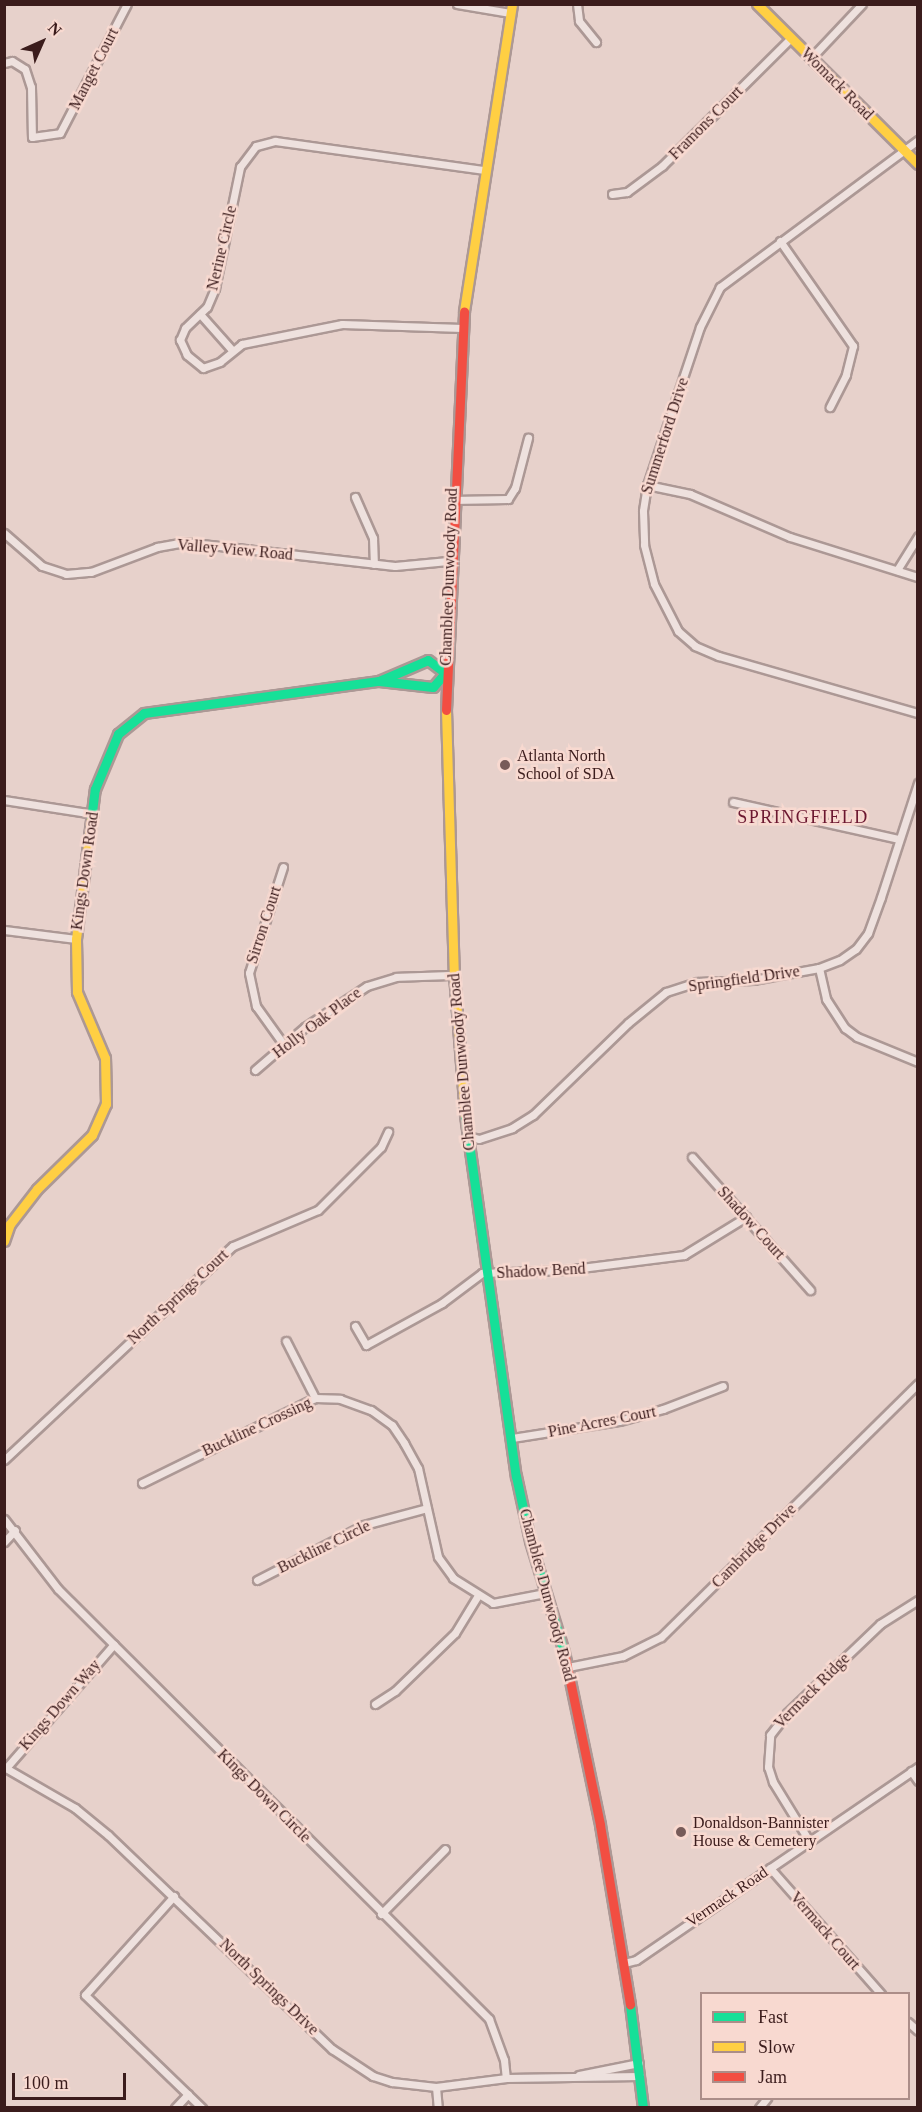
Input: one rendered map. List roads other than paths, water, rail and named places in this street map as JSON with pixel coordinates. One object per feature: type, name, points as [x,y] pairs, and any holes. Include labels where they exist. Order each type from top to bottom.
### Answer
[{"type":"street","name":"Manget Court","points":[[4,63],[12,61],[25,69],[31,87],[32,137],[60,133],[127,4]]},
{"type":"street","points":[[457,4],[511,9]]},
{"type":"street","points":[[578,4],[579,21],[596,42]]},
{"type":"street","name":"Womack Road","points":[[757,4],[918,164]]},
{"type":"street","points":[[811,58],[862,4]]},
{"type":"street","name":"Chamblee Dunwoody Road","points":[[511,9],[483,171],[462,328],[448,561],[445,673],[454,975],[467,1136],[512,1438],[530,1541],[568,1667],[624,1963],[639,2063],[643,2108]]},
{"type":"street","name":"Framons Court","points":[[612,194],[627,192],[662,166],[791,38]]},
{"type":"street","name":"Summerford Drive","points":[[918,140],[905,152],[733,273],[711,301],[647,485],[643,511],[644,545],[654,584],[678,631],[695,646],[719,656],[918,713]]},
{"type":"street","name":"Nerine Circle","points":[[462,328],[342,324],[242,344],[220,362],[203,368],[187,355],[181,334],[200,314],[215,288],[240,167],[256,146],[275,141],[483,171]]},
{"type":"street","points":[[780,241],[853,346],[846,375],[830,407]]},
{"type":"street","points":[[200,314],[232,350]]},
{"type":"street","points":[[452,500],[508,500],[514,492],[528,438]]},
{"type":"street","points":[[647,485],[690,494],[790,537],[918,578]]},
{"type":"street","points":[[355,497],[373,538],[374,564]]},
{"type":"street","name":"Valley View Road","points":[[4,533],[42,566],[66,574],[91,572],[157,547],[184,542],[374,564],[406,566],[448,561]]},
{"type":"street","points":[[897,570],[918,536]]},
{"type":"street","name":"Kings Down Road","points":[[4,1241],[7,1223],[38,1189],[81,1149],[100,1122],[106,1104],[105,1058],[77,992],[76,939],[94,814],[95,789],[109,750],[127,724],[144,713],[379,681],[433,687],[445,673],[428,660],[379,681]]},
{"type":"street","name":"Springfield Drive","points":[[467,1136],[479,1139],[512,1128],[533,1115],[628,1023],[666,993],[697,982],[753,980],[819,968],[840,960],[868,933],[918,783]]},
{"type":"street","points":[[4,800],[94,814]]},
{"type":"street","points":[[733,802],[898,839]]},
{"type":"street","name":"Sirron Court","points":[[283,867],[249,973],[256,1006],[284,1045]]},
{"type":"street","points":[[4,930],[76,939]]},
{"type":"street","points":[[819,968],[826,999],[845,1028],[857,1037],[918,1062]]},
{"type":"street","name":"Holly Oak Place","points":[[255,1070],[284,1045],[367,986],[396,977],[454,975]]},
{"type":"street","name":"North Springs Court","points":[[4,1460],[233,1246],[318,1210],[381,1147],[388,1132]]},
{"type":"street","name":"Shadow Court","points":[[692,1157],[810,1290]]},
{"type":"street","name":"Shadow Bend","points":[[356,1326],[366,1345],[442,1303],[467,1280],[488,1274],[635,1264],[684,1255],[746,1217]]},
{"type":"street","points":[[286,1341],[315,1398]]},
{"type":"street","name":"Cambridge Drive","points":[[568,1667],[623,1656],[661,1637],[918,1384]]},
{"type":"street","name":"Pine Acres Court","points":[[512,1438],[619,1421],[723,1386]]},
{"type":"street","name":"Buckline Crossing","points":[[142,1483],[315,1398],[340,1399],[362,1407],[392,1425],[418,1468],[438,1557],[453,1578],[477,1596],[493,1603],[545,1593]]},
{"type":"street","name":"Buckline Circle","points":[[257,1580],[364,1525],[427,1508]]},
{"type":"street","name":"Kings Down Circle","points":[[4,1519],[15,1530],[58,1589],[381,1914],[489,2019],[504,2060],[506,2078]]},
{"type":"street","points":[[4,1542],[15,1530]]},
{"type":"street","points":[[375,1704],[395,1691],[455,1633],[477,1596]]},
{"type":"street","name":"Vermack Ridge","points":[[808,1839],[768,1767],[770,1735],[787,1713],[872,1632],[918,1600]]},
{"type":"street","name":"Kings Down Way","points":[[5,1767],[114,1644]]},
{"type":"street","name":"North Springs Drive","points":[[5,1767],[75,1808],[174,1896],[353,2066],[392,2082],[436,2087],[506,2078],[579,2075],[639,2063]]},
{"type":"street","points":[[914,1769],[918,1781]]},
{"type":"street","name":"Vermack Road","points":[[624,1963],[636,1960],[770,1868],[808,1839],[914,1769]]},
{"type":"street","points":[[381,1914],[445,1849]]},
{"type":"street","name":"Vermack Court","points":[[770,1868],[879,1992]]},
{"type":"street","points":[[174,1896],[85,1995],[201,2108]]},
{"type":"street","name":"North Springs Drive","points":[[579,2075],[598,2079],[640,2076]]},
{"type":"street","points":[[436,2087],[438,2108]]},
{"type":"street","points":[[175,2108],[188,2094]]},
{"type":"place","name":"Atlanta North School of SDA","points":[[505,765]]},
{"type":"place","name":"Donaldson-Bannister House & Cemetery","points":[[681,1832]]},
{"type":"district","name":"SPRINGFIELD","points":[[803,817]]}]
